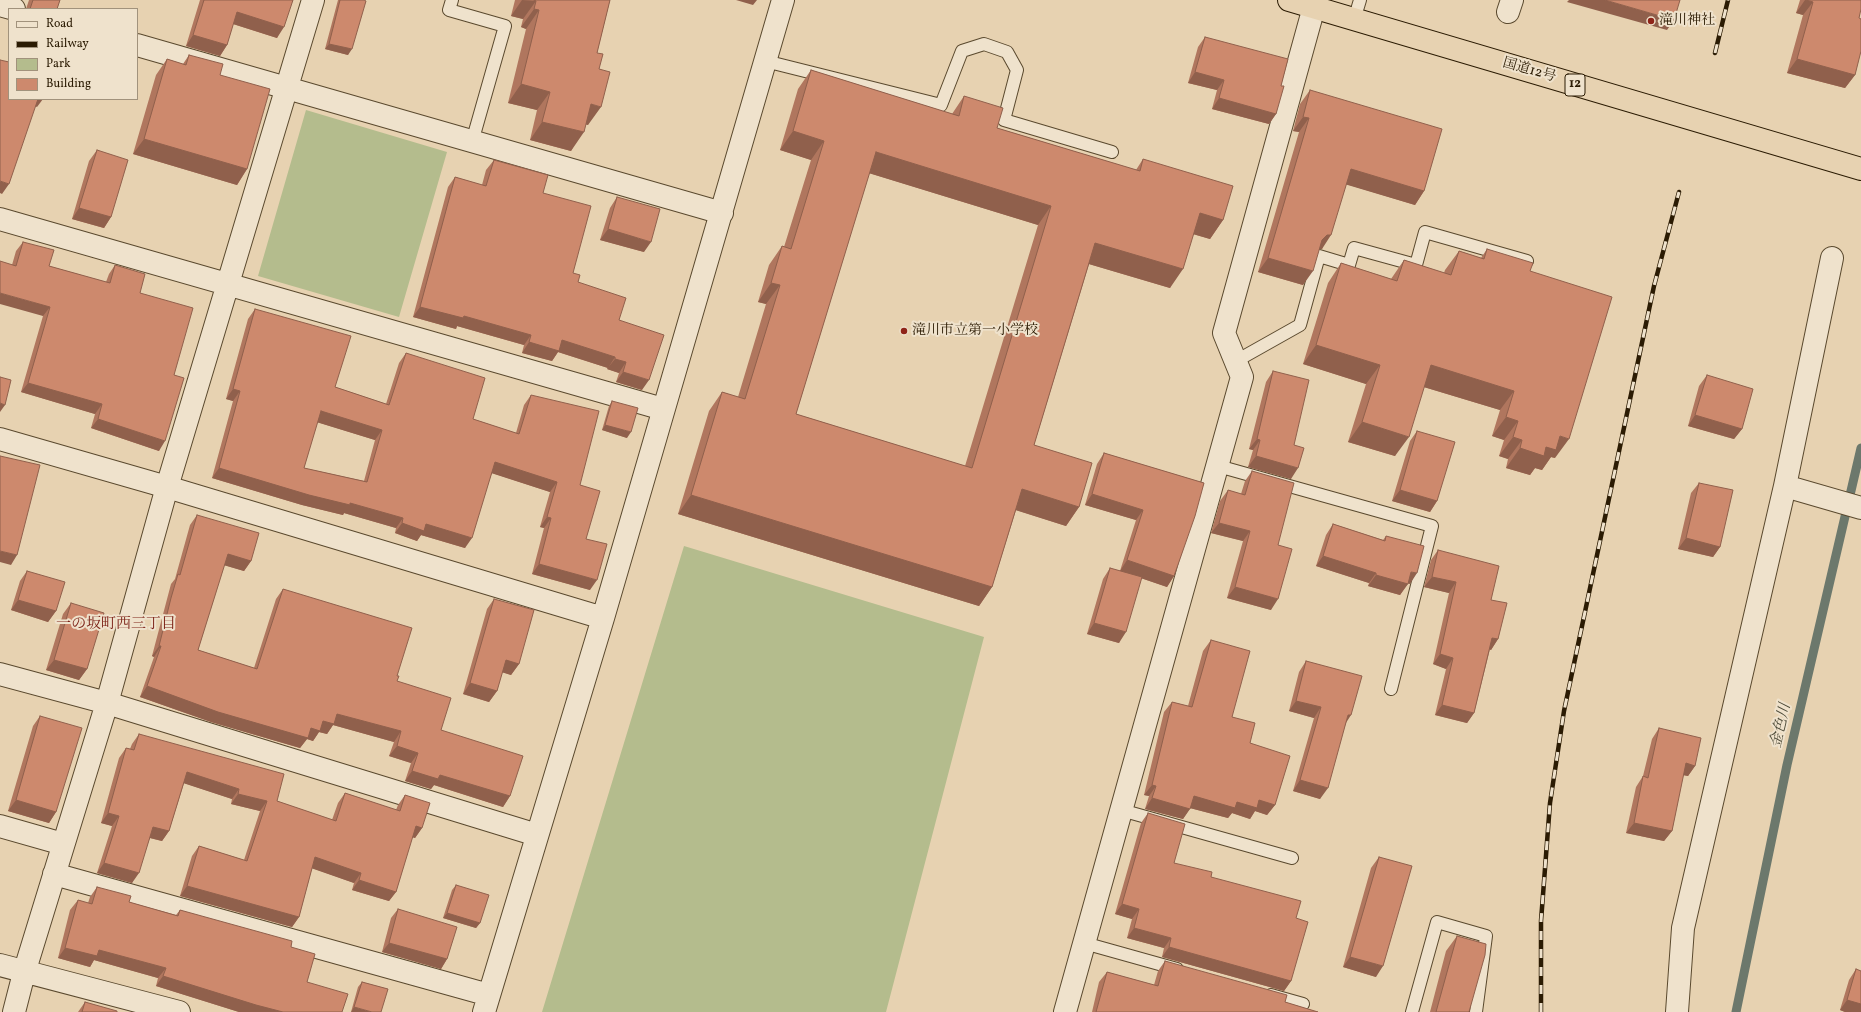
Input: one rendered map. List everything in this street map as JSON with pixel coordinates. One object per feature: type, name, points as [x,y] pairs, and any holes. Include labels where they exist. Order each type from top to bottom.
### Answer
[{"type":"highway","name":"国道12号","points":[[1289,0],[1314,7],[1357,10],[1861,169]]},
{"type":"street","points":[[14,1012],[24,973],[107,703],[167,487],[314,0]]},
{"type":"street","points":[[54,874],[486,1003],[603,618],[783,0]]},
{"type":"street","points":[[0,5],[10,8]]},
{"type":"street","points":[[1065,1012],[1242,377],[1224,334],[1314,7]]},
{"type":"street","points":[[138,45],[722,213]]},
{"type":"street","points":[[0,219],[663,408]]},
{"type":"street","points":[[1677,1012],[1683,928],[1785,486],[1832,258]]},
{"type":"street","points":[[0,439],[167,487],[603,618]]},
{"type":"street","points":[[1785,486],[1861,508]]},
{"type":"street","points":[[0,674],[107,703],[537,835]]},
{"type":"street","points":[[0,826],[63,844]]},
{"type":"street","points":[[0,965],[24,973],[179,1012]]},
{"type":"lane","points":[[452,0],[449,10],[505,26],[472,142]]},
{"type":"lane","points":[[765,61],[941,105],[962,51],[984,44],[1007,52],[1017,70],[1004,120],[1112,152]]},
{"type":"lane","points":[[1236,361],[1300,325],[1319,256],[1349,265],[1354,248],[1416,265],[1425,232],[1527,261]]},
{"type":"lane","points":[[1218,466],[1432,526],[1392,689]]},
{"type":"lane","points":[[1122,810],[1292,858]]},
{"type":"lane","points":[[1412,1012],[1438,922],[1486,936],[1476,1012]]},
{"type":"lane","points":[[1084,943],[1190,973]]},
{"type":"lane","points":[[1258,992],[1303,1004]]},
{"type":"green space","points":[[306,110],[447,152],[399,317],[258,276]]},
{"type":"green space","points":[[684,546],[984,637],[886,1012],[542,1012]]},
{"type":"building","points":[[33,0],[60,0],[57,8],[30,8]]},
{"type":"building","points":[[204,0],[293,0],[284,27],[237,12],[227,45],[193,35]]},
{"type":"building","points":[[340,0],[366,1],[352,49],[329,44]]},
{"type":"building","points":[[534,0],[610,0],[597,53],[603,54],[599,69],[610,72],[601,107],[591,104],[584,132],[542,122],[550,92],[521,84],[539,10],[534,9],[536,1]]},
{"type":"building","points":[[1605,0],[1680,0],[1674,20]]},
{"type":"building","points":[[1806,0],[1861,0],[1859,18],[1861,19],[1861,51],[1855,75],[1797,59],[1813,2]]},
{"type":"building","points":[[1205,37],[1288,59],[1281,86],[1284,86],[1276,114],[1219,98],[1224,80],[1195,72]]},
{"type":"building","points":[[189,55],[223,64],[220,75],[270,89],[247,169],[144,139],[167,59],[186,65]]},
{"type":"building","points":[[0,60],[8,62],[8,100],[38,100],[9,184],[0,181]]},
{"type":"building","points":[[811,70],[959,116],[964,96],[1003,108],[997,128],[1140,171],[1143,159],[1233,186],[1223,220],[1200,213],[1183,269],[1095,243],[1034,445],[1092,463],[1079,507],[1022,489],[992,587],[691,495],[722,392],[745,399],[780,285],[771,283],[782,246],[791,249],[824,141],[793,131]],"holes":[[[876,152],[1051,206],[972,468],[796,414]]]},
{"type":"building","points":[[1310,90],[1442,129],[1424,191],[1351,169],[1331,235],[1327,235],[1322,240],[1313,271],[1268,258],[1309,118],[1303,117]]},
{"type":"building","points":[[97,150],[128,160],[111,217],[79,208]]},
{"type":"building","points":[[494,160],[548,175],[543,193],[591,206],[573,273],[580,275],[578,282],[626,298],[619,320],[664,335],[649,380],[623,372],[626,362],[562,340],[559,351],[529,342],[531,335],[464,316],[463,318],[420,307],[455,177],[486,186]]},
{"type":"building","points":[[617,197],[660,209],[651,242],[608,229]]},
{"type":"building","points":[[23,242],[54,250],[49,266],[110,283],[115,265],[145,274],[140,293],[193,308],[174,375],[184,378],[165,441],[98,419],[102,404],[28,383],[50,307],[0,293],[0,261],[16,266]]},
{"type":"building","points":[[1487,249],[1533,263],[1530,271],[1612,297],[1569,439],[1560,436],[1556,450],[1546,447],[1544,456],[1520,448],[1522,440],[1513,437],[1518,421],[1506,417],[1514,391],[1431,365],[1409,437],[1362,422],[1380,365],[1316,345],[1341,263],[1397,281],[1404,260],[1451,275],[1459,251],[1484,259]]},
{"type":"building","points":[[255,309],[351,336],[335,387],[389,405],[406,353],[485,378],[473,419],[519,434],[531,395],[599,411],[580,485],[600,491],[586,539],[607,544],[597,580],[539,564],[551,518],[547,517],[557,482],[495,462],[472,538],[426,524],[424,531],[402,523],[403,518],[350,503],[350,505],[309,495],[219,468],[240,391],[233,389]],"holes":[[[321,411],[382,430],[367,482],[304,468]]]},
{"type":"building","points":[[1273,371],[1309,380],[1294,445],[1304,448],[1298,468],[1256,456],[1260,440],[1257,439]]},
{"type":"building","points":[[1707,375],[1753,389],[1742,429],[1695,415]]},
{"type":"building","points":[[0,377],[11,380],[5,405],[0,403]]},
{"type":"building","points":[[612,401],[638,408],[631,432],[605,425]]},
{"type":"building","points":[[1417,431],[1455,442],[1437,501],[1400,490]]},
{"type":"building","points":[[1104,453],[1204,483],[1195,516],[1174,576],[1127,560],[1143,510],[1092,494]]},
{"type":"building","points":[[0,456],[40,465],[17,555],[0,551]]},
{"type":"building","points":[[1252,471],[1294,483],[1278,545],[1292,549],[1278,599],[1235,587],[1250,531],[1219,523],[1228,490],[1245,495]]},
{"type":"building","points":[[1699,483],[1733,490],[1720,547],[1686,538]]},
{"type":"building","points":[[197,515],[259,533],[251,561],[228,554],[198,650],[257,669],[283,589],[412,628],[397,676],[399,676],[397,681],[451,698],[441,730],[523,756],[510,796],[440,775],[438,779],[412,771],[418,753],[397,746],[401,731],[337,714],[334,724],[323,721],[320,731],[311,728],[308,738],[218,712],[147,686],[161,646],[159,646],[171,598],[178,574],[180,575]]},
{"type":"building","points":[[1333,524],[1385,541],[1386,536],[1424,546],[1417,573],[1411,572],[1408,584],[1376,575],[1376,573],[1323,556]]},
{"type":"building","points":[[1438,550],[1499,566],[1491,600],[1507,603],[1498,639],[1492,638],[1474,713],[1442,705],[1453,658],[1440,654],[1456,582],[1432,577]]},
{"type":"building","points":[[1110,568],[1142,577],[1126,632],[1094,623]]},
{"type":"building","points":[[27,571],[65,582],[56,611],[18,600]]},
{"type":"building","points":[[494,599],[534,610],[519,664],[506,660],[497,691],[470,683]]},
{"type":"building","points":[[71,603],[104,613],[87,669],[54,660]]},
{"type":"building","points":[[1211,640],[1250,651],[1232,717],[1255,723],[1250,743],[1290,756],[1275,805],[1259,800],[1257,808],[1237,802],[1235,808],[1194,796],[1190,809],[1152,798],[1156,786],[1152,785],[1172,702],[1192,707]]},
{"type":"building","points":[[1306,661],[1362,676],[1351,715],[1348,715],[1328,788],[1300,780],[1321,707],[1296,701]]},
{"type":"building","points":[[40,716],[82,728],[56,812],[16,800]]},
{"type":"building","points":[[1659,728],[1701,738],[1695,766],[1686,763],[1672,831],[1634,823],[1643,776],[1648,778]]},
{"type":"building","points":[[139,734],[284,774],[277,801],[336,821],[345,793],[400,811],[405,795],[430,803],[422,828],[416,826],[396,892],[359,880],[361,873],[315,857],[299,917],[187,886],[199,846],[247,861],[267,801],[238,794],[239,789],[187,772],[169,831],[153,827],[139,873],[104,863],[119,816],[108,813],[126,748],[134,750]]},
{"type":"building","points":[[1148,813],[1185,824],[1174,863],[1212,872],[1211,877],[1301,901],[1296,918],[1308,922],[1291,981],[1169,947],[1171,938],[1134,928],[1139,909],[1122,904]]},
{"type":"building","points":[[1379,857],[1412,866],[1383,966],[1350,957]]},
{"type":"building","points":[[456,885],[489,895],[480,923],[447,913]]},
{"type":"building","points":[[97,887],[131,896],[129,902],[178,916],[180,910],[292,941],[291,947],[315,954],[307,982],[348,994],[342,1012],[283,1012],[163,976],[166,968],[99,950],[97,956],[65,948],[78,900],[92,904]]},
{"type":"building","points":[[398,909],[457,927],[447,959],[389,943]]},
{"type":"building","points":[[1457,936],[1486,944],[1485,955],[1469,1012],[1436,1012]]},
{"type":"building","points":[[1165,961],[1287,995],[1285,1002],[1318,1012],[1096,1012],[1107,972],[1158,986]]},
{"type":"building","points":[[1856,969],[1861,971],[1861,1004],[1847,1000]]},
{"type":"building","points":[[362,982],[388,989],[381,1012],[372,1012],[354,1007]]},
{"type":"building","points":[[85,1002],[117,1011],[117,1012],[82,1012]]},
{"type":"waterway","name":"金色川","points":[[1736,1012],[1787,765],[1861,448]]},
{"type":"railway","points":[[1715,53],[1728,0]]},
{"type":"railway","points":[[1541,1012],[1541,921],[1550,803],[1564,711],[1654,286],[1679,192]]},
{"type":"place","name":"滝川神社","points":[[1651,21]]},
{"type":"place","name":"滝川市立第一小学校","points":[[904,331]]},
{"type":"district","name":"一の坂町西三丁目","points":[[116,625]]}]
